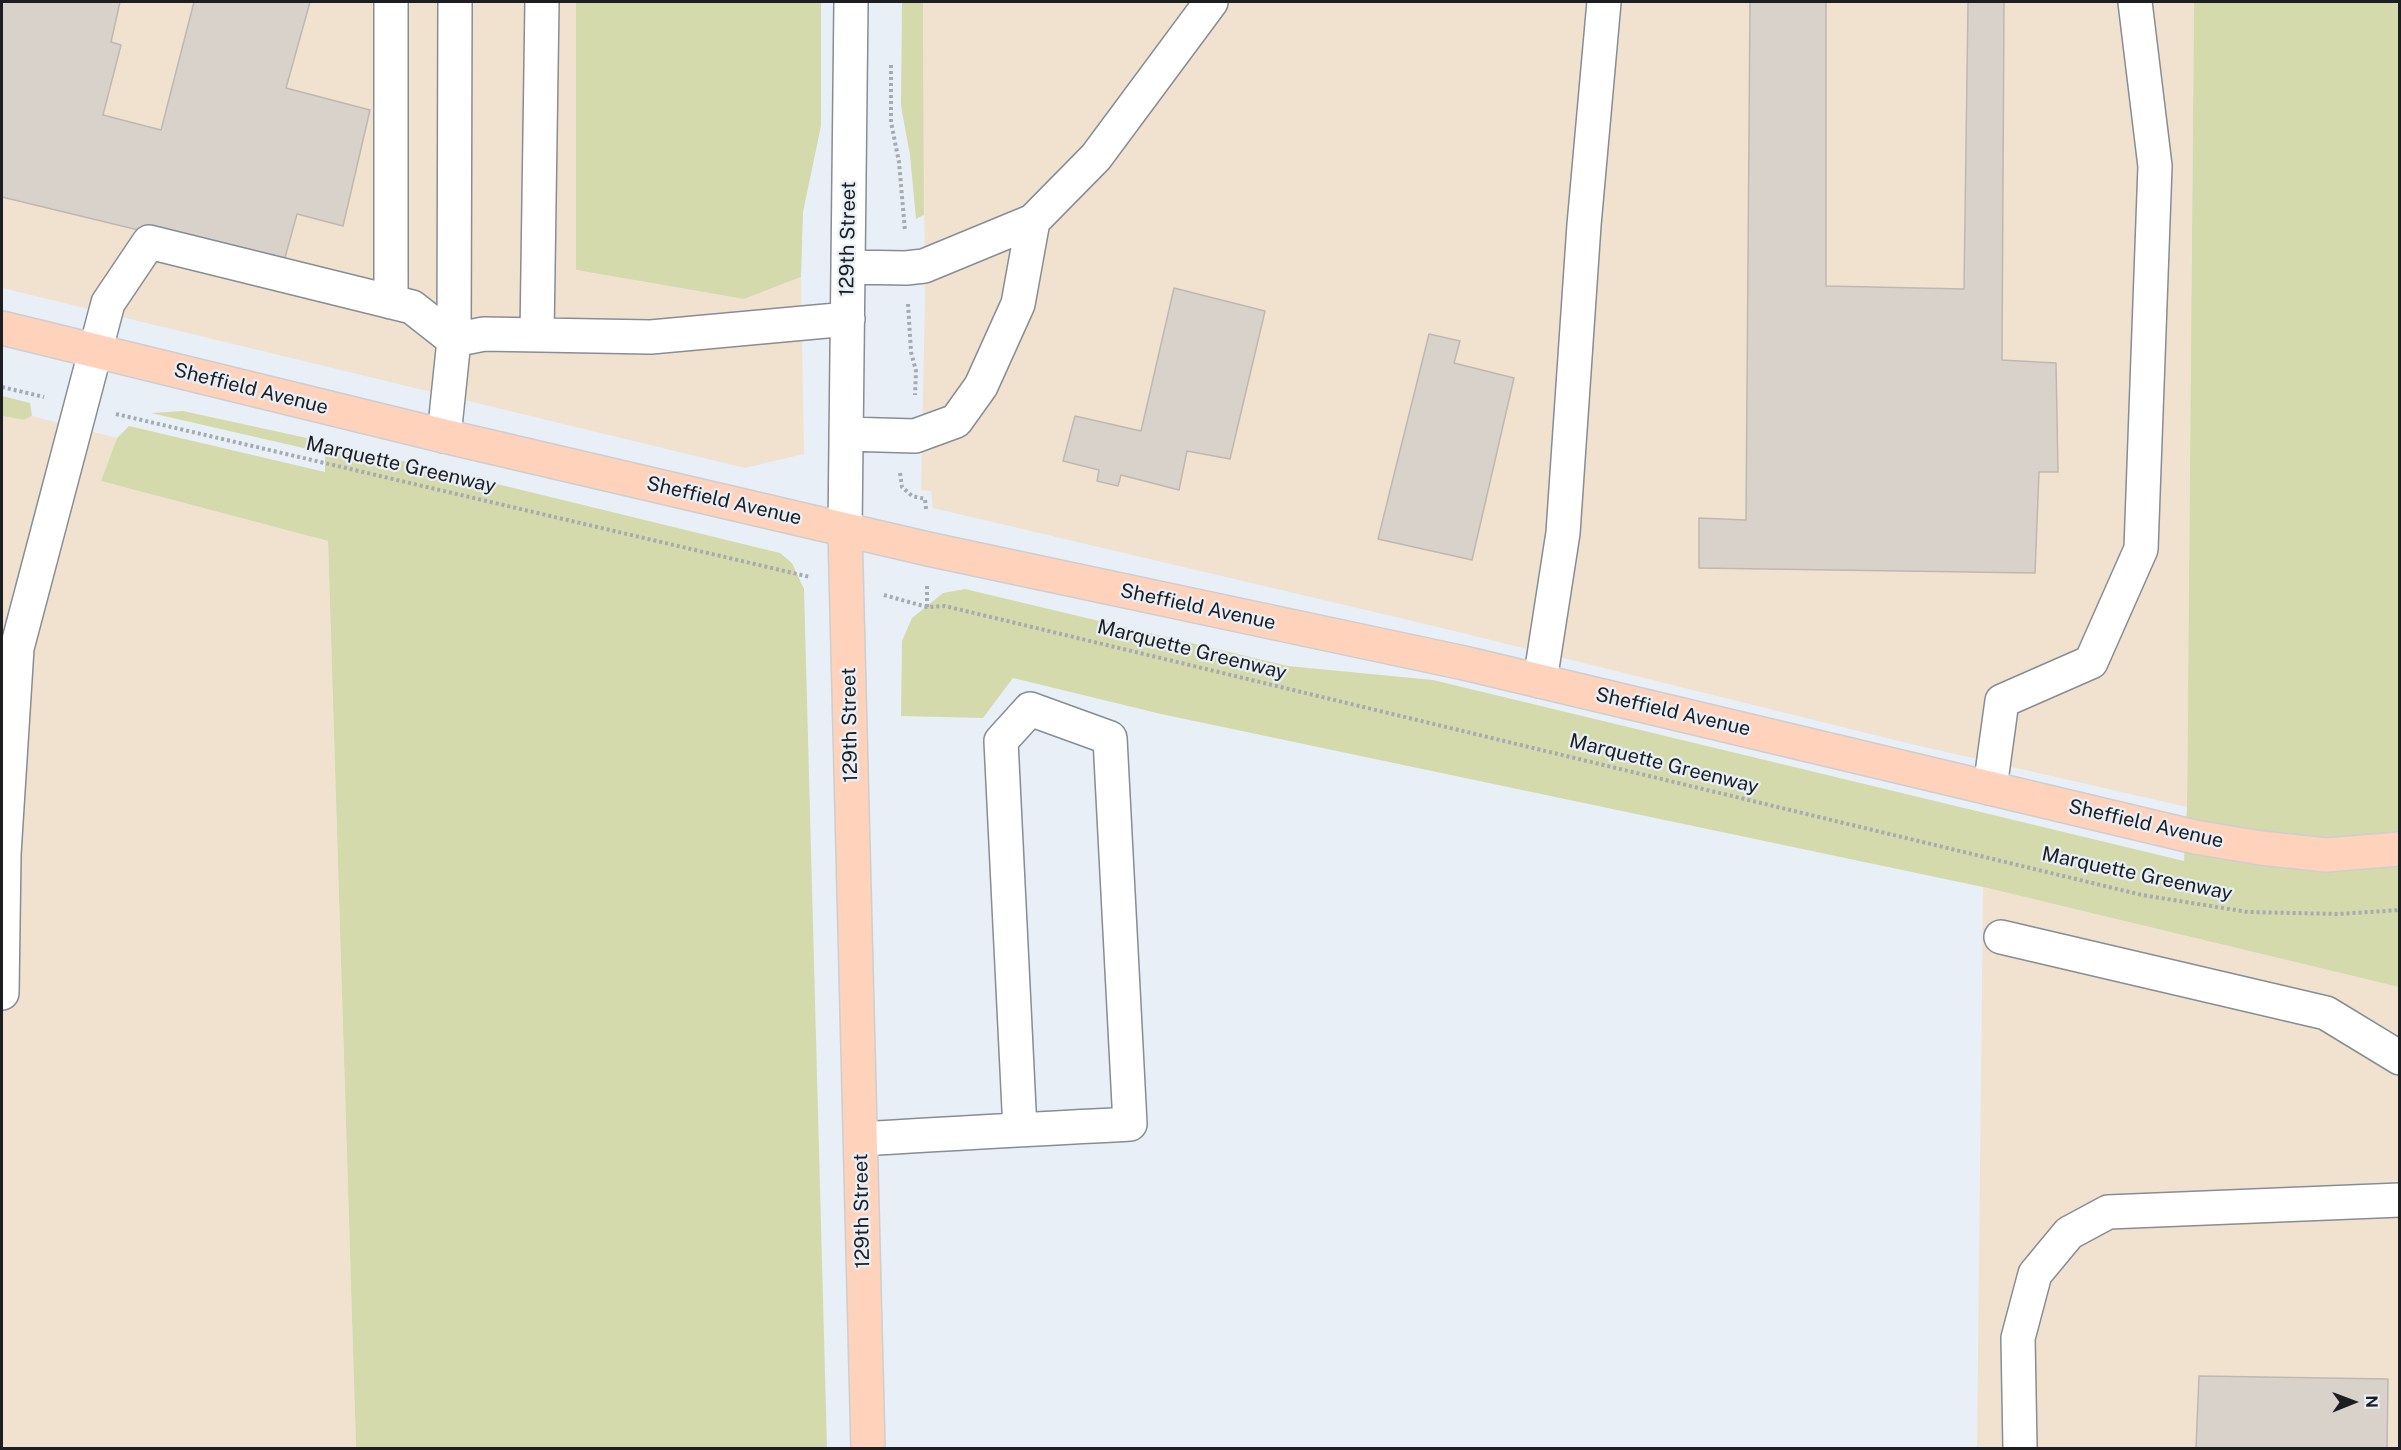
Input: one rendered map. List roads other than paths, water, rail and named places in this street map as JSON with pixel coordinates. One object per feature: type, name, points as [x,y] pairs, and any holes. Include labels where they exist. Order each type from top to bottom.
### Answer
[{"type":"main road","name":"Sheffield Avenue","points":[[2,328],[444,436],[845,530],[1540,681],[2195,837],[2261,848],[2326,855],[2400,849]]},
{"type":"main road","name":"129th Street","points":[[845,530],[868,1449]]},
{"type":"street","points":[[391,2],[391,302]]},
{"type":"street","points":[[444,436],[454,340],[455,2]]},
{"type":"street","points":[[537,335],[542,2]]},
{"type":"street","name":"129th Street","points":[[845,530],[851,2]]},
{"type":"street","points":[[848,267],[924,266],[1033,221],[1096,157],[1199,20],[1210,2]]},
{"type":"street","points":[[1540,681],[1563,533],[1583,237],[1604,2]]},
{"type":"street","points":[[1990,788],[2002,701],[2091,662],[2141,549],[2155,166],[2135,2]]},
{"type":"street","points":[[846,434],[915,436],[956,421],[981,386],[1018,304],[1033,221]]},
{"type":"street","points":[[2,993],[4,854],[17,648],[108,303],[149,242],[412,307],[454,340],[484,334],[651,337],[848,319]]},
{"type":"street","points":[[861,1139],[1130,1124],[1110,738],[1030,709],[1001,741],[1020,1130]]},
{"type":"street","points":[[2001,938],[2326,1013],[2400,1058]]},
{"type":"street","points":[[2020,1449],[2018,1338],[2035,1274],[2069,1233],[2108,1212],[2400,1200]]}]
